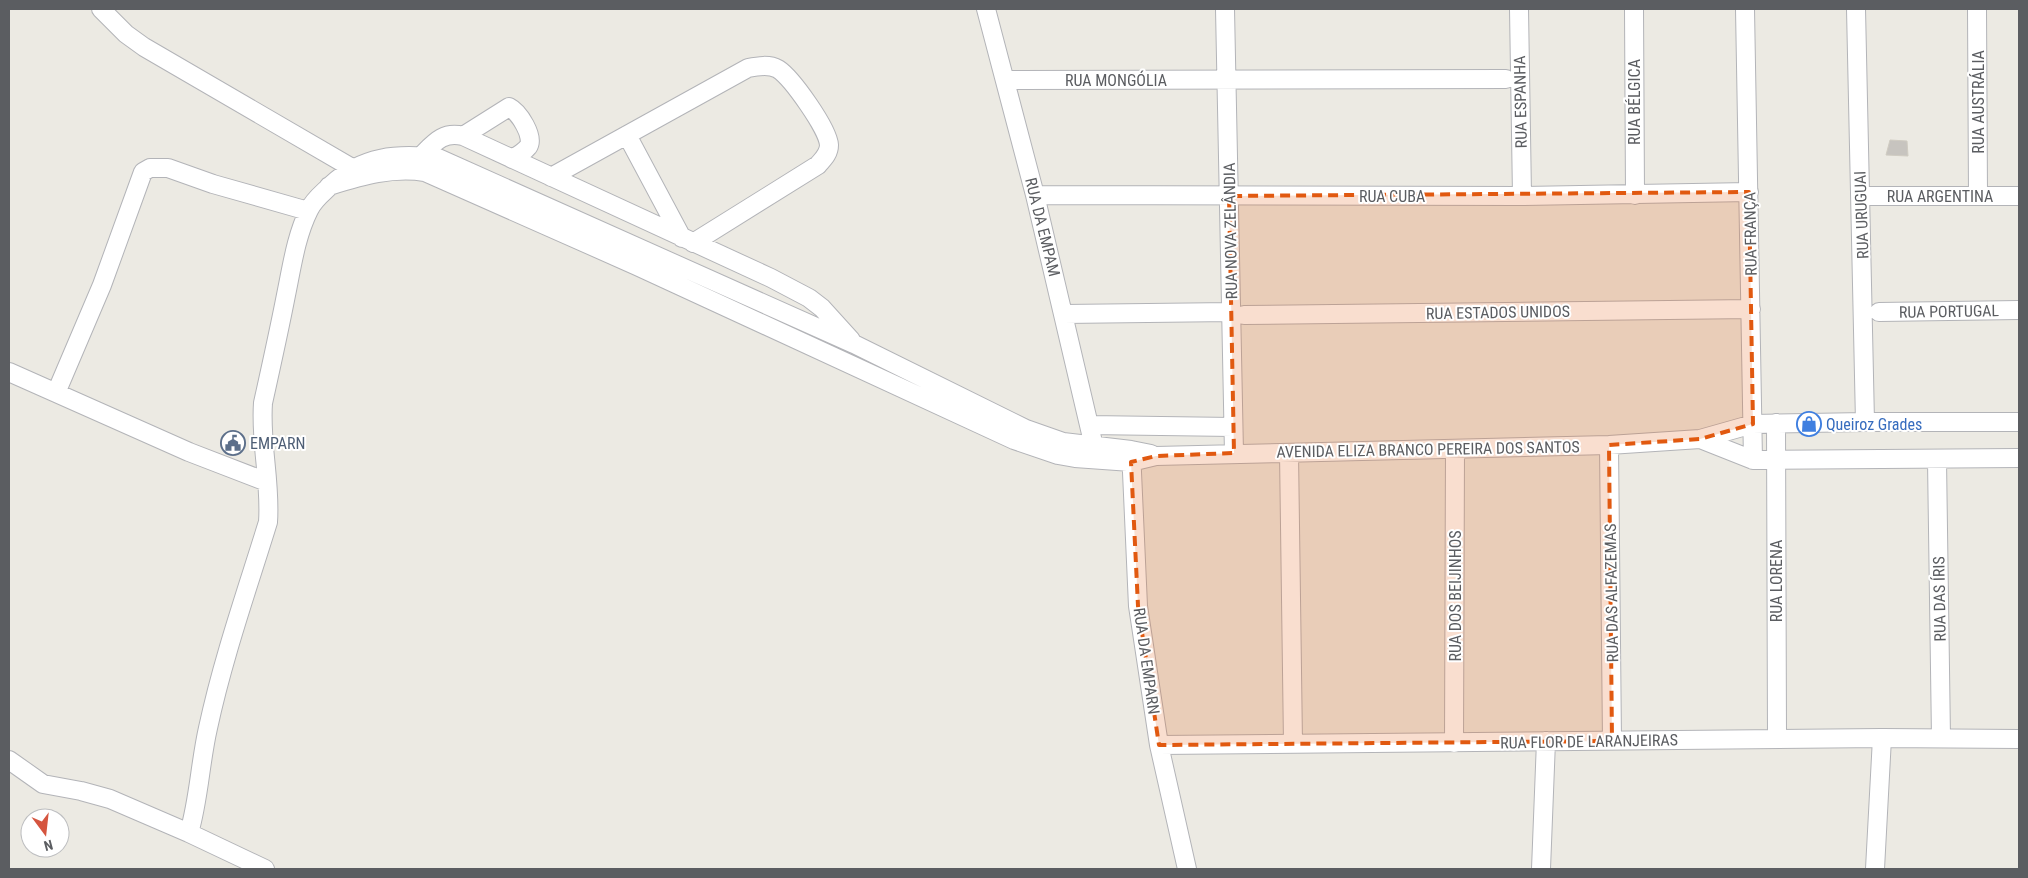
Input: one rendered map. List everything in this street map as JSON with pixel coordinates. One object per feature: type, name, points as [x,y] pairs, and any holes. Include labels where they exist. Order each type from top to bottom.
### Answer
[{"type":"street","points":[[101,9],[126,34],[144,47],[352,168]]},
{"type":"street","name":"RUA DA EMPAM","points":[[986,9],[1035,195],[1095,453]]},
{"type":"street","name":"RUA NOVA ZELÂNDIA","points":[[1225,9],[1229,196],[1238,314],[1234,453]]},
{"type":"street","name":"RUA ESPANHA","points":[[1519,9],[1522,196]]},
{"type":"street","name":"RUA BÉLGICA","points":[[1634,9],[1635,195]]},
{"type":"street","name":"RUA FRANÇA","points":[[1745,9],[1753,460]]},
{"type":"street","name":"RUA URUGUAI","points":[[1856,9],[1865,422]]},
{"type":"street","name":"RUA AUSTRÁLIA","points":[[1977,9],[1978,196]]},
{"type":"street","points":[[551,177],[748,68],[764,65],[778,70],[806,100],[816,115],[829,144],[828,154],[818,165],[688,240]]},
{"type":"street","name":"RUA MONGÓLIA","points":[[1006,80],[1506,79]]},
{"type":"street","points":[[463,136],[510,107],[516,111],[530,140],[527,148],[512,159]]},
{"type":"street","points":[[421,156],[438,139],[446,135],[456,134],[463,136],[809,298],[834,319],[854,344]]},
{"type":"street","points":[[628,135],[688,240]]},
{"type":"street","points":[[189,833],[194,817],[212,711],[268,522],[269,502],[262,426],[263,403],[293,261],[308,211],[313,202],[352,168],[393,156],[438,158],[854,344],[1026,429],[1095,453]]},
{"type":"street","points":[[56,392],[102,284],[143,172],[150,168],[168,168],[213,184],[308,211]]},
{"type":"street","points":[[330,186],[367,174],[393,170],[425,172],[602,250],[1014,440],[1058,455],[1095,453]]},
{"type":"street","name":"RUA CUBA","points":[[1035,195],[1522,196],[1749,192]]},
{"type":"street","name":"RUA ARGENTINA","points":[[1860,196],[2019,196]]},
{"type":"street","points":[[602,250],[621,210]]},
{"type":"street","name":"RUA ESTADOS UNIDOS","points":[[1064,314],[1751,309]]},
{"type":"street","name":"RUA PORTUGAL","points":[[1879,312],[2019,310]]},
{"type":"street","points":[[9,372],[189,452],[267,482]]},
{"type":"street","name":"AVENIDA ELIZA BRANCO PEREIRA DOS SANTOS","points":[[1095,453],[1156,456],[1609,445],[1700,439],[1753,424],[2019,422]]},
{"type":"street","name":"RUA LORENA","points":[[1776,423],[1777,739]]},
{"type":"street","points":[[1089,425],[1234,427]]},
{"type":"street","name":"AVENIDA ELIZA BRANCO PEREIRA DOS SANTOS","points":[[1700,439],[1753,460],[2019,458]]},
{"type":"street","name":"RUA DAS ALFAZEMAS","points":[[1609,445],[1612,741]]},
{"type":"street","name":"RUA DOS BEIJINHOS","points":[[1454,743],[1455,449]]},
{"type":"street","points":[[1289,453],[1293,743]]},
{"type":"street","name":"RUA DA EMPARN","points":[[1131,456],[1138,606],[1159,745],[1187,869]]},
{"type":"street","name":"RUA DAS ÍRIS","points":[[1937,460],[1941,738]]},
{"type":"street","points":[[1875,869],[1882,738]]},
{"type":"street","name":"RUA FLOR DE LARANJEIRAS","points":[[1159,745],[1882,738],[2019,739]]},
{"type":"street","points":[[1541,869],[1546,741]]},
{"type":"street","points":[[9,760],[43,784],[80,791],[110,800],[189,833],[265,869]]},
{"type":"highlighted area","points":[[1749,192],[1753,424],[1700,439],[1609,445],[1612,741],[1159,745],[1138,606],[1131,462],[1156,456],[1234,453],[1229,196]]},
{"type":"building","points":[[1890,140],[1907,141],[1908,156],[1886,155]]},
{"type":"place","name":"Queiroz Grades","points":[[1809,424]]},
{"type":"place","name":"EMPARN","points":[[233,443]]}]
